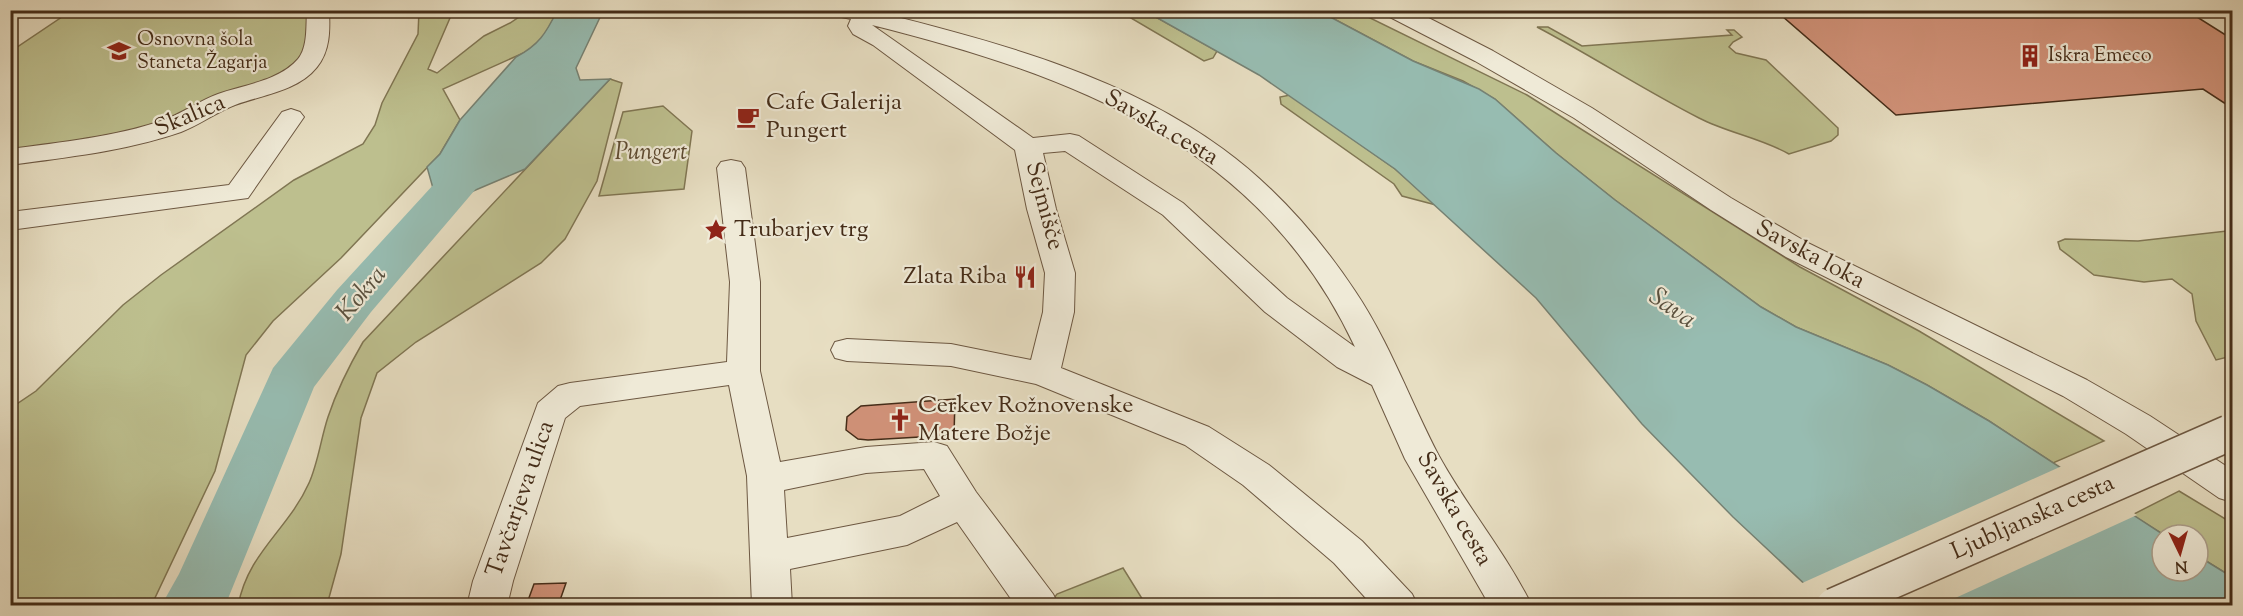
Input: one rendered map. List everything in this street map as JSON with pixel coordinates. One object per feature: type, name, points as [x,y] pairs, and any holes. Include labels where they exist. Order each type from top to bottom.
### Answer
[{"type":"street","name":"Skalica","points":[[10,156],[101,144],[142,135],[174,126],[223,101],[288,78],[307,64],[315,50],[318,10]]},
{"type":"street","name":"Savska loka","points":[[1394,10],[1484,56],[1583,113],[1720,204],[1838,273],[1972,335],[2075,388],[2138,425],[2232,488]]},
{"type":"street","name":"Sejmišče","points":[[852,13],[861,29],[881,40],[1028,147],[1047,231],[1057,252],[1060,274],[1056,333],[1043,374]]},
{"type":"street","name":"Savska cesta","points":[[852,13],[935,35],[1050,71],[1118,100],[1188,137],[1229,167],[1254,189],[1307,247],[1359,324],[1423,458],[1512,606]]},
{"type":"street","points":[[10,220],[238,192],[291,117]]},
{"type":"street","points":[[1028,147],[1070,142],[1173,209],[1276,305],[1349,359],[1385,377]]},
{"type":"street","points":[[731,168],[745,282],[743,371],[765,476],[772,606]]},
{"type":"street","points":[[847,350],[951,355],[1043,374],[1197,436],[1256,474],[1348,552],[1398,606]]},
{"type":"street","name":"Tavčarjeva ulica","points":[[488,606],[493,581],[550,411],[570,395],[743,371]]},
{"type":"street","name":"Ljubljanska cesta","points":[[1834,606],[2231,432]]},
{"type":"street","points":[[765,476],[784,476],[866,460],[934,455],[963,502],[1039,606]]},
{"type":"street","points":[[771,557],[908,530],[963,502]]},
{"type":"green space","name":"Osnovna šola Staneta Žagarja","points":[[110,10],[311,11],[304,56],[293,68],[170,124],[11,152],[10,52],[62,17]]},
{"type":"green space","points":[[419,11],[453,11],[428,69],[437,73],[484,36],[528,11],[557,11],[544,37],[528,51],[443,89],[460,120],[440,154],[341,258],[273,321],[246,355],[215,471],[153,602],[149,606],[11,606],[11,408],[36,391],[123,305],[161,275],[294,180],[363,144],[375,125],[382,103],[418,34]]},
{"type":"green space","points":[[1119,11],[1145,11],[1217,51],[1213,58],[1204,61]]},
{"type":"green space","points":[[1319,11],[1356,11],[1527,95],[1800,267],[1919,331],[2104,441],[2053,463],[1989,421],[1927,385],[1888,365],[1796,327],[1761,307],[1615,200],[1556,153],[1495,99],[1463,81],[1413,61]]},
{"type":"green space","points":[[1537,27],[1548,27],[1582,46],[1732,35],[1727,30],[1734,30],[1742,37],[1729,47],[1736,53],[1766,60],[1838,128],[1838,135],[1831,141],[1789,154],[1699,118]]},
{"type":"green space","points":[[610,79],[622,83],[597,181],[565,239],[541,263],[416,342],[377,373],[361,418],[341,554],[327,605],[238,606],[250,571],[300,500],[309,483],[332,407],[363,342]]},
{"type":"green space","points":[[1290,95],[1395,169],[1436,205],[1402,196],[1394,184],[1281,104],[1280,97]]},
{"type":"green space","name":"Pungert","points":[[663,106],[692,131],[684,189],[599,196],[623,112]]},
{"type":"green space","points":[[2227,231],[2232,235],[2232,356],[2216,360],[2196,321],[2192,294],[2172,279],[2144,282],[2094,275],[2060,249],[2058,242],[2065,239],[2138,241]]},
{"type":"green space","points":[[2179,491],[2232,523],[2232,577],[2210,563],[2210,523],[2150,523],[2150,526],[2132,515]]},
{"type":"green space","points":[[1123,568],[1146,605],[1048,606],[1057,594]]},
{"type":"water","points":[[557,11],[603,11],[576,68],[580,80],[610,79],[525,169],[438,206],[427,167],[440,154],[460,120],[516,57],[531,48],[541,38]]},
{"type":"water","name":"Sava","points":[[1145,11],[1319,11],[1413,61],[1479,89],[1495,99],[1556,153],[1615,200],[1761,307],[1796,327],[1888,365],[1927,385],[1989,421],[2150,526],[2150,583],[2210,583],[2210,563],[2232,577],[2232,605],[1827,605],[1733,517],[1642,424],[1536,298],[1395,169],[1259,75]]},
{"type":"pier","points":[[2062,466],[2137,515],[1940,605],[1822,606],[1800,584]]},
{"type":"building","name":"Iskra Emeco","points":[[1775,10],[2186,10],[2232,39],[2232,108],[2203,89],[1896,115]]},
{"type":"building","name":"Cerkev Rožnovenske Matere Božje","points":[[955,399],[954,435],[868,440],[858,439],[846,430],[847,417],[861,406]]},
{"type":"building","points":[[566,583],[558,606],[526,606],[534,584]]},
{"type":"waterway","name":"Kokra","points":[[191,606],[203,589],[291,381],[354,301],[482,157]]},
{"type":"place","name":"Osnovna šola Staneta Žagarja","points":[[119,51]]},
{"type":"place","name":"Iskra Emeco","points":[[2030,56]]},
{"type":"place","name":"Cafe Galerija Pungert","points":[[748,117]]},
{"type":"place","name":"Trubarjev trg","points":[[716,230]]},
{"type":"place","name":"Zlata Riba","points":[[1025,277]]},
{"type":"place","name":"Cerkev Rožnovenske Matere Božje","points":[[900,420]]}]
